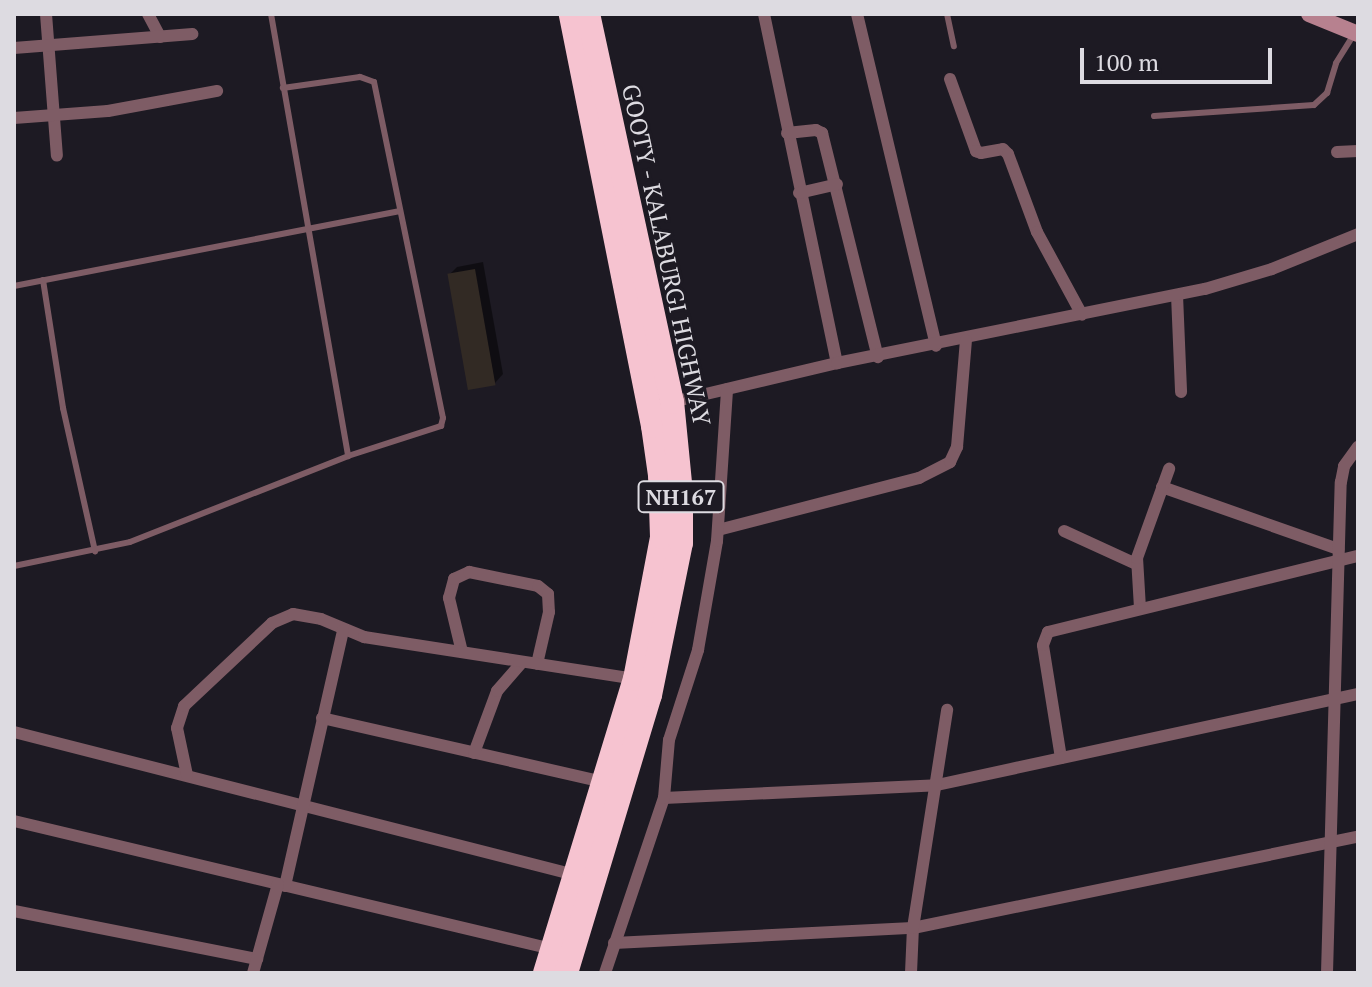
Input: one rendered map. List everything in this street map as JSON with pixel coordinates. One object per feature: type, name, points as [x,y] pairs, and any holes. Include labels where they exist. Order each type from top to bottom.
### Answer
[{"type":"highway","name":"NH167","points":[[545,973],[635,679],[662,537],[660,475],[635,323],[571,14]]},
{"type":"highway","name":"GOOTY - KALABURGI HIGHWAY","points":[[566,973],[650,695],[681,543],[681,493],[672,402],[588,14]]},
{"type":"street","points":[[46,14],[57,156]]},
{"type":"street","points":[[148,14],[160,37]]},
{"type":"street","points":[[764,14],[837,363]]},
{"type":"street","points":[[857,14],[936,346]]},
{"type":"street","points":[[1309,14],[1356,33]]},
{"type":"street","points":[[14,48],[192,34]]},
{"type":"street","points":[[950,79],[976,151],[1003,149],[1008,154],[1037,232],[1082,315]]},
{"type":"street","points":[[14,118],[150,105],[217,91]]},
{"type":"street","points":[[787,133],[821,131],[837,184],[878,357]]},
{"type":"street","points":[[1337,152],[1358,151]]},
{"type":"street","points":[[799,193],[837,184]]},
{"type":"street","points":[[672,402],[837,363],[936,346],[1177,295],[1272,269],[1358,234]]},
{"type":"street","points":[[1177,295],[1181,392]]},
{"type":"street","points":[[718,530],[919,478],[950,462],[957,447],[966,340]]},
{"type":"street","points":[[605,973],[664,798],[669,740],[698,650],[718,530],[727,389]]},
{"type":"street","points":[[1327,973],[1341,482],[1344,466],[1358,447]]},
{"type":"street","points":[[1140,608],[1136,564],[1169,469]]},
{"type":"street","points":[[1162,487],[1338,555]]},
{"type":"street","points":[[1064,531],[1136,564]]},
{"type":"street","points":[[1061,758],[1044,636],[1053,629],[1338,555],[1358,556]]},
{"type":"street","points":[[462,652],[449,598],[454,579],[469,572],[538,586],[548,594],[549,612],[537,664]]},
{"type":"street","points":[[187,775],[177,728],[184,706],[282,617],[303,614],[343,630],[635,679]]},
{"type":"street","points":[[253,973],[282,885],[343,630]]},
{"type":"street","points":[[474,753],[497,691],[522,662]]},
{"type":"street","points":[[664,798],[937,785],[1358,694]]},
{"type":"street","points":[[911,973],[913,928],[947,710]]},
{"type":"street","points":[[322,718],[604,782]]},
{"type":"street","points":[[14,732],[575,875]]},
{"type":"street","points":[[14,821],[552,949]]},
{"type":"street","points":[[614,943],[913,928],[1358,837]]},
{"type":"street","points":[[14,911],[257,959]]},
{"type":"lane","points":[[271,14],[348,456]]},
{"type":"lane","points":[[947,14],[954,46]]},
{"type":"lane","points":[[1154,116],[1314,105],[1327,93],[1336,63],[1356,33]]},
{"type":"lane","points":[[14,566],[130,542],[348,456],[433,431],[442,422],[374,82],[360,77],[283,88]]},
{"type":"lane","points":[[14,286],[399,211]]},
{"type":"lane","points":[[43,280],[63,408],[95,551]]},
{"type":"building","points":[[475,269],[495,385],[468,390],[447,274]]}]
